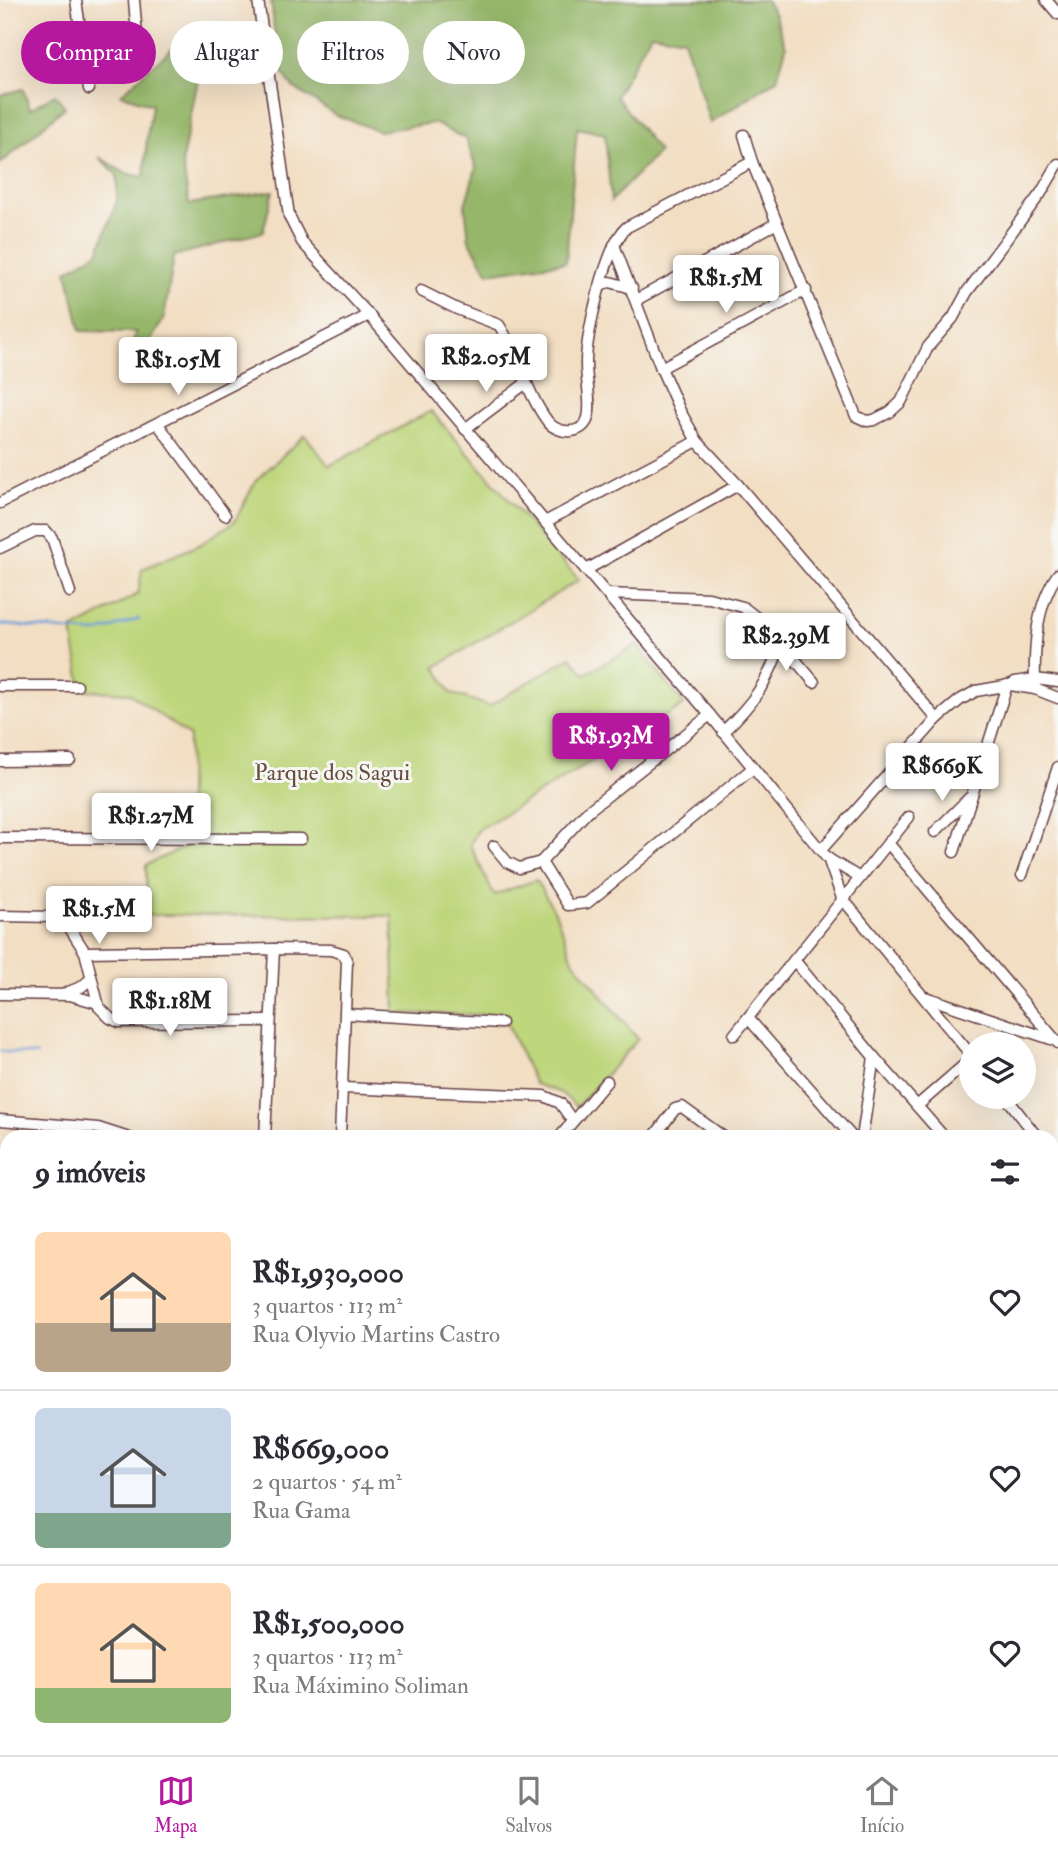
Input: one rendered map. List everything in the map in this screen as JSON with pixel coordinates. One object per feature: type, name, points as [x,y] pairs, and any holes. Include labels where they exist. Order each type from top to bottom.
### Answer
[{"type":"street","points":[[76,0],[89,89]]},
{"type":"street","points":[[134,0],[136,21]]},
{"type":"street","points":[[258,0],[289,216],[302,242],[369,316],[607,594],[824,854],[860,878]]},
{"type":"street","points":[[1046,0],[1058,14]]},
{"type":"street","points":[[744,135],[752,162],[856,416],[867,421],[874,421],[901,402],[928,346],[953,318],[967,292],[1041,193],[1058,164]]},
{"type":"street","points":[[421,291],[457,309],[499,325],[526,383],[552,426],[563,431],[582,428],[588,417],[587,348],[601,284],[621,232],[752,162]]},
{"type":"street","points":[[636,300],[777,223]]},
{"type":"street","points":[[614,245],[661,368],[697,441],[738,485],[937,719]]},
{"type":"street","points":[[601,284],[611,282],[632,288]]},
{"type":"street","points":[[661,368],[806,290]]},
{"type":"street","points":[[0,503],[369,316]]},
{"type":"street","points":[[465,429],[526,383]]},
{"type":"street","points":[[158,424],[225,515]]},
{"type":"street","points":[[545,522],[697,441]]},
{"type":"street","points":[[586,570],[738,485]]},
{"type":"street","points":[[0,548],[35,531],[43,530],[49,533],[70,592]]},
{"type":"street","points":[[1035,684],[1041,606],[1048,588],[1058,574]]},
{"type":"street","points":[[607,594],[709,598],[743,607],[775,632],[814,682]]},
{"type":"street","points":[[723,732],[757,698],[769,676],[781,643]]},
{"type":"street","points":[[824,854],[937,719],[976,691],[1015,682],[1058,682]]},
{"type":"street","points":[[1035,684],[1058,698]]},
{"type":"street","points":[[954,852],[1008,685]]},
{"type":"street","points":[[0,686],[77,686]]},
{"type":"street","points":[[494,846],[507,862],[519,869],[541,862],[588,811],[710,715]]},
{"type":"street","points":[[0,761],[70,760]]},
{"type":"street","points":[[1022,875],[1058,767]]},
{"type":"street","points":[[541,862],[568,904],[578,905],[596,897],[753,768]]},
{"type":"street","points":[[935,832],[971,795]]},
{"type":"street","points":[[734,1035],[909,817]]},
{"type":"street","points":[[0,838],[301,839]]},
{"type":"street","points":[[888,843],[1057,1042]]},
{"type":"street","points":[[824,854],[842,898],[925,996],[959,1041]]},
{"type":"street","points":[[0,916],[60,918],[71,926],[85,953],[98,1003],[110,1018],[127,1024],[270,1021]]},
{"type":"street","points":[[85,953],[274,949],[331,950],[344,954],[347,962],[346,1014],[340,1130]]},
{"type":"street","points":[[265,1130],[274,949]]},
{"type":"street","points":[[794,960],[938,1130]]},
{"type":"street","points":[[62,995],[91,979]]},
{"type":"street","points":[[0,994],[62,995],[98,1003]]},
{"type":"street","points":[[925,996],[1057,1042]]},
{"type":"street","points":[[346,1014],[501,1023]]},
{"type":"street","points":[[748,1018],[846,1130]]},
{"type":"street","points":[[863,1130],[874,1057]]},
{"type":"street","points":[[917,1105],[959,1068]]},
{"type":"street","points":[[565,1130],[607,1081]]},
{"type":"street","points":[[342,1088],[544,1096],[560,1103],[572,1120]]},
{"type":"street","points":[[659,1130],[675,1109],[682,1107],[713,1130]]},
{"type":"street","points":[[1015,1109],[1032,1130]]},
{"type":"street","points":[[0,1120],[75,1130]]},
{"type":"green space","points":[[271,0],[766,0],[775,15],[786,47],[777,79],[710,123],[684,39],[651,33],[616,96],[659,152],[611,201],[605,134],[577,128],[566,262],[488,273],[469,240],[465,205],[476,168],[466,139],[434,123],[379,131],[336,115],[293,87],[283,73],[283,21],[273,21]]},
{"type":"green space","points":[[170,50],[170,84],[197,84],[182,160],[189,204],[273,191],[263,232],[174,256],[164,318],[146,349],[127,361],[136,332],[81,331],[67,271],[98,252],[117,201],[117,175],[99,157],[125,173],[144,177],[152,105],[121,94],[132,84],[156,84],[156,62]]},
{"type":"green space","points":[[23,89],[30,109],[55,94],[65,107],[0,164],[0,95]]},
{"type":"green space","name":"Parque dos Sagui","points":[[431,411],[579,580],[436,667],[451,693],[489,706],[571,657],[585,674],[637,645],[684,705],[478,830],[470,845],[494,895],[536,880],[555,912],[574,962],[638,1039],[577,1107],[561,1093],[535,1084],[503,1015],[395,1013],[392,916],[146,915],[146,865],[187,846],[189,736],[129,693],[82,690],[72,630],[138,594],[142,569],[201,544],[235,521],[256,480],[305,435],[329,466]]},
{"type":"waterway","points":[[0,624],[96,633],[139,619]]},
{"type":"waterway","points":[[0,1051],[37,1055]]}]
